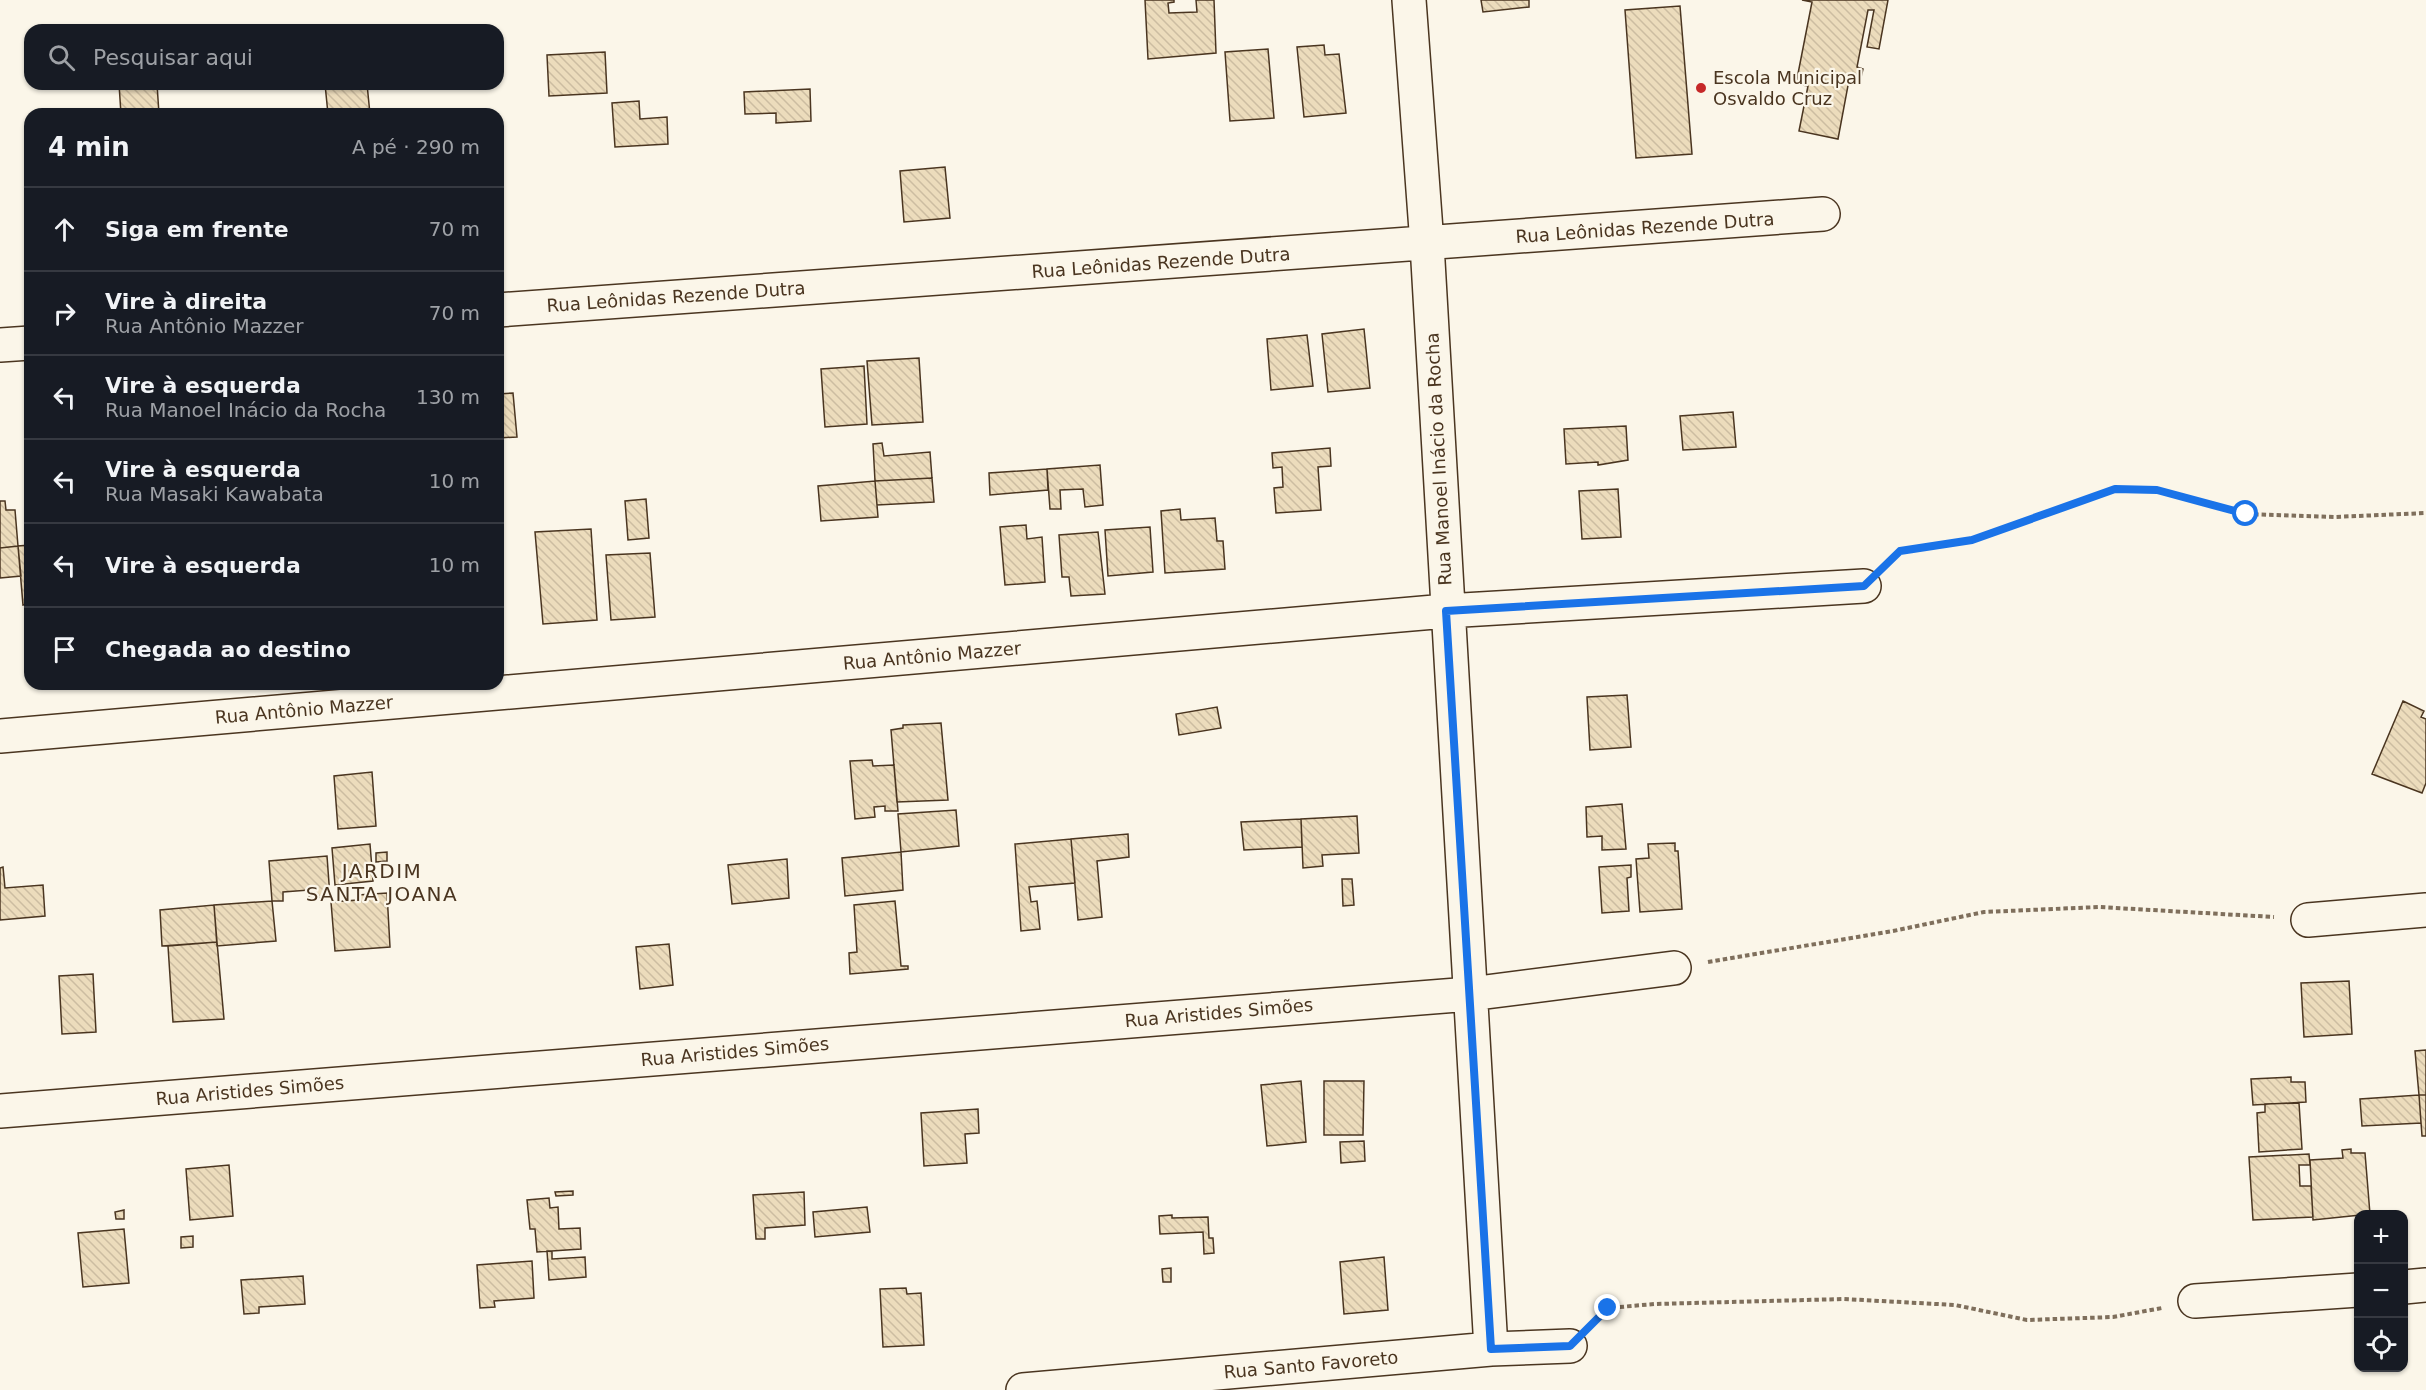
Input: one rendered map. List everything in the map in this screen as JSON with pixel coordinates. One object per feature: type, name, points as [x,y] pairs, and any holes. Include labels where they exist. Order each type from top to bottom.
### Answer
[{"type":"street","name":"Rua Manoel Inácio da Rocha","points":[[1409,0],[1427,244],[1446,611],[1491,1349]]},
{"type":"street","name":"Rua Leônidas Rezende Dutra","points":[[504,310],[1823,214]]},
{"type":"street","points":[[0,345],[24,343]]},
{"type":"street","name":"Rua Antônio Mazzer","points":[[0,736],[1446,611],[1864,586]]},
{"type":"street","points":[[2308,920],[2426,910]]},
{"type":"street","name":"Rua Aristides Simões","points":[[0,1111],[1470,993],[1674,968]]},
{"type":"street","points":[[2408,1287],[2426,1285]]},
{"type":"street","points":[[2195,1301],[2354,1290]]},
{"type":"street","name":"Rua Santo Favoreto","points":[[1023,1390],[1491,1349],[1570,1346]]},
{"type":"path","points":[[1864,586],[1900,551],[1972,540],[2115,489],[2157,490],[2246,514],[2334,518],[2426,513]]},
{"type":"path","points":[[1674,968],[1893,931],[1984,912],[2099,907],[2308,920]]},
{"type":"path","points":[[1570,1346],[1608,1308],[1655,1304],[1855,1300],[1955,1305],[2027,1320],[2113,1317],[2195,1301]]},
{"type":"building","points":[[1145,0],[1174,0],[1168,3],[1169,13],[1197,12],[1196,0],[1214,0],[1216,53],[1148,59]]},
{"type":"building","points":[[1481,0],[1529,0],[1529,7],[1483,12]]},
{"type":"building","points":[[1802,0],[1888,0],[1879,49],[1867,47],[1874,10],[1868,10],[1857,67],[1863,69],[1860,82],[1849,80],[1838,139],[1799,131],[1808,86],[1796,84],[1812,2]]},
{"type":"building","points":[[1680,6],[1692,154],[1636,158],[1625,10]]},
{"type":"building","points":[[1324,45],[1325,55],[1339,54],[1346,113],[1304,117],[1297,47]]},
{"type":"building","points":[[1268,49],[1274,118],[1230,121],[1225,52]]},
{"type":"building","points":[[605,52],[607,93],[549,96],[547,55]]},
{"type":"building","points":[[810,89],[811,121],[776,123],[776,113],[745,114],[744,92]]},
{"type":"building","points":[[119,90],[157,90],[159,108],[121,108]]},
{"type":"building","points":[[326,90],[368,90],[369,108],[327,108]]},
{"type":"building","points":[[639,101],[640,119],[667,117],[668,144],[615,147],[612,103]]},
{"type":"building","points":[[945,167],[950,218],[904,222],[900,171]]},
{"type":"building","points":[[1364,329],[1370,388],[1328,392],[1322,334]]},
{"type":"building","points":[[1307,335],[1313,386],[1271,390],[1267,339]]},
{"type":"building","points":[[919,358],[923,422],[872,425],[867,361]]},
{"type":"building","points":[[864,366],[867,424],[825,427],[821,369]]},
{"type":"building","points":[[513,393],[517,437],[504,438],[504,394]]},
{"type":"building","points":[[1733,412],[1736,447],[1683,450],[1680,416]]},
{"type":"building","points":[[1626,426],[1628,460],[1598,465],[1598,462],[1566,464],[1564,429]]},
{"type":"building","points":[[882,443],[884,456],[930,452],[932,478],[875,481],[873,444]]},
{"type":"building","points":[[1330,448],[1331,466],[1318,467],[1321,510],[1276,513],[1274,488],[1283,487],[1282,467],[1273,468],[1272,453]]},
{"type":"building","points":[[1100,465],[1103,505],[1085,507],[1083,489],[1060,490],[1061,509],[1050,509],[1047,469]]},
{"type":"building","points":[[1047,469],[1048,490],[990,495],[989,473]]},
{"type":"building","points":[[932,478],[934,502],[877,505],[875,481]]},
{"type":"building","points":[[875,481],[878,517],[821,521],[818,486]]},
{"type":"building","points":[[1618,489],[1621,537],[1582,539],[1579,491]]},
{"type":"building","points":[[646,499],[649,538],[628,540],[625,501]]},
{"type":"building","points":[[0,501],[5,501],[6,510],[15,510],[18,546],[0,548]]},
{"type":"building","points":[[1180,509],[1181,520],[1215,518],[1217,541],[1223,541],[1225,569],[1165,573],[1161,511]]},
{"type":"building","points":[[1026,525],[1027,539],[1042,537],[1045,582],[1005,585],[1000,527]]},
{"type":"building","points":[[1150,527],[1153,572],[1108,576],[1105,530]]},
{"type":"building","points":[[591,529],[597,620],[543,624],[535,532]]},
{"type":"building","points":[[1098,532],[1105,594],[1071,596],[1069,577],[1062,577],[1059,535]]},
{"type":"building","points":[[18,546],[24,546],[23,605]]},
{"type":"building","points":[[18,546],[21,576],[0,578],[0,548]]},
{"type":"building","points":[[650,553],[655,617],[611,620],[606,555]]},
{"type":"building","points":[[1627,695],[1631,747],[1590,750],[1587,697]]},
{"type":"building","points":[[2403,701],[2424,711],[2421,717],[2426,719],[2426,783],[2422,793],[2372,774]]},
{"type":"building","points":[[1217,707],[1221,728],[1179,735],[1176,714]]},
{"type":"building","points":[[941,723],[948,800],[897,802],[891,730],[903,728],[903,725]]},
{"type":"building","points":[[872,760],[873,766],[894,765],[898,811],[885,811],[885,806],[874,807],[875,817],[855,819],[850,761]]},
{"type":"building","points":[[372,772],[376,826],[338,829],[334,776]]},
{"type":"building","points":[[1622,804],[1626,849],[1602,850],[1602,836],[1587,837],[1586,807]]},
{"type":"building","points":[[956,810],[959,846],[901,852],[898,814]]},
{"type":"building","points":[[1357,816],[1359,853],[1322,855],[1323,866],[1303,868],[1301,819]]},
{"type":"building","points":[[1301,819],[1302,847],[1244,850],[1241,822]]},
{"type":"building","points":[[1128,834],[1129,857],[1097,861],[1102,917],[1078,920],[1071,839]]},
{"type":"building","points":[[1071,839],[1075,883],[1029,887],[1031,902],[1037,901],[1040,929],[1021,931],[1015,844]]},
{"type":"building","points":[[1675,843],[1675,851],[1678,851],[1682,909],[1640,912],[1636,859],[1649,858],[1648,844]]},
{"type":"building","points":[[370,844],[373,881],[335,885],[332,848]]},
{"type":"building","points":[[387,852],[387,861],[376,862],[376,853]]},
{"type":"building","points":[[901,852],[903,890],[845,896],[842,858]]},
{"type":"building","points":[[327,856],[330,897],[309,899],[309,890],[283,892],[283,901],[272,901],[269,861]]},
{"type":"building","points":[[787,859],[789,898],[732,904],[728,865]]},
{"type":"building","points":[[1631,865],[1631,877],[1627,878],[1629,911],[1602,913],[1599,867]]},
{"type":"building","points":[[3,867],[5,888],[43,885],[45,916],[0,920],[0,868]]},
{"type":"building","points":[[1342,879],[1352,879],[1354,905],[1343,906]]},
{"type":"building","points":[[387,893],[390,947],[335,951],[331,902],[358,900],[358,895]]},
{"type":"building","points":[[272,901],[276,941],[217,946],[214,905]]},
{"type":"building","points":[[895,901],[901,966],[908,966],[908,969],[850,974],[849,953],[857,952],[854,905]]},
{"type":"building","points":[[214,905],[217,942],[162,946],[160,910]]},
{"type":"building","points":[[217,942],[224,1019],[173,1022],[168,946]]},
{"type":"building","points":[[669,944],[673,985],[640,989],[636,947]]},
{"type":"building","points":[[93,974],[96,1032],[62,1034],[59,976]]},
{"type":"building","points":[[2349,981],[2352,1034],[2304,1037],[2301,983]]},
{"type":"building","points":[[2426,1050],[2426,1095],[2419,1095],[2415,1051]]},
{"type":"building","points":[[2291,1077],[2291,1082],[2305,1082],[2306,1102],[2253,1105],[2251,1079]]},
{"type":"building","points":[[1301,1081],[1306,1142],[1267,1146],[1261,1085]]},
{"type":"building","points":[[1324,1081],[1364,1081],[1363,1135],[1324,1135]]},
{"type":"building","points":[[2419,1095],[2426,1095],[2426,1136],[2422,1136]]},
{"type":"building","points":[[2419,1095],[2421,1123],[2362,1126],[2360,1099]]},
{"type":"building","points":[[2299,1103],[2302,1149],[2259,1152],[2257,1113],[2265,1112],[2265,1104]]},
{"type":"building","points":[[978,1109],[979,1133],[965,1134],[967,1163],[924,1166],[921,1113]]},
{"type":"building","points":[[1364,1141],[1365,1161],[1341,1163],[1340,1142]]},
{"type":"building","points":[[2351,1149],[2351,1153],[2365,1153],[2370,1210],[2354,1210],[2354,1216],[2313,1220],[2310,1160],[2343,1158],[2342,1150]]},
{"type":"building","points":[[2309,1154],[2310,1165],[2299,1165],[2300,1186],[2311,1186],[2313,1217],[2253,1220],[2249,1157]]},
{"type":"building","points":[[229,1165],[233,1216],[190,1220],[186,1169]]},
{"type":"building","points":[[573,1191],[573,1195],[556,1196],[555,1192]]},
{"type":"building","points":[[804,1192],[805,1225],[765,1228],[765,1239],[756,1239],[753,1195]]},
{"type":"building","points":[[549,1198],[550,1208],[558,1207],[559,1229],[580,1228],[581,1249],[537,1252],[535,1229],[530,1229],[527,1200]]},
{"type":"building","points":[[867,1207],[870,1232],[815,1237],[813,1212]]},
{"type":"building","points":[[124,1210],[124,1219],[116,1219],[115,1212]]},
{"type":"building","points":[[1172,1215],[1172,1218],[1208,1217],[1209,1238],[1213,1238],[1214,1253],[1204,1254],[1203,1232],[1160,1234],[1159,1216]]},
{"type":"building","points":[[124,1229],[129,1283],[83,1287],[78,1233]]},
{"type":"building","points":[[193,1236],[193,1247],[181,1248],[181,1237]]},
{"type":"building","points":[[547,1251],[552,1251],[552,1259],[585,1257],[586,1277],[549,1280]]},
{"type":"building","points":[[1384,1257],[1388,1310],[1344,1314],[1340,1262]]},
{"type":"building","points":[[532,1261],[534,1298],[494,1301],[495,1307],[480,1308],[477,1265]]},
{"type":"building","points":[[1171,1268],[1171,1282],[1163,1282],[1162,1269]]},
{"type":"building","points":[[303,1276],[305,1304],[259,1307],[259,1313],[244,1314],[241,1280]]},
{"type":"building","points":[[906,1288],[907,1294],[921,1293],[924,1345],[883,1347],[880,1289]]},
{"type":"place","name":"Escola Municipal Osvaldo Cruz","points":[[1701,88]]},
{"type":"district","name":"JARDIM SANTA JOANA","points":[[382,882]]},
{"type":"route","points":[[1608,1308],[1570,1346],[1491,1349],[1446,611],[1864,586],[1900,551],[1972,540],[2115,489],[2157,490],[2246,514]]}]
